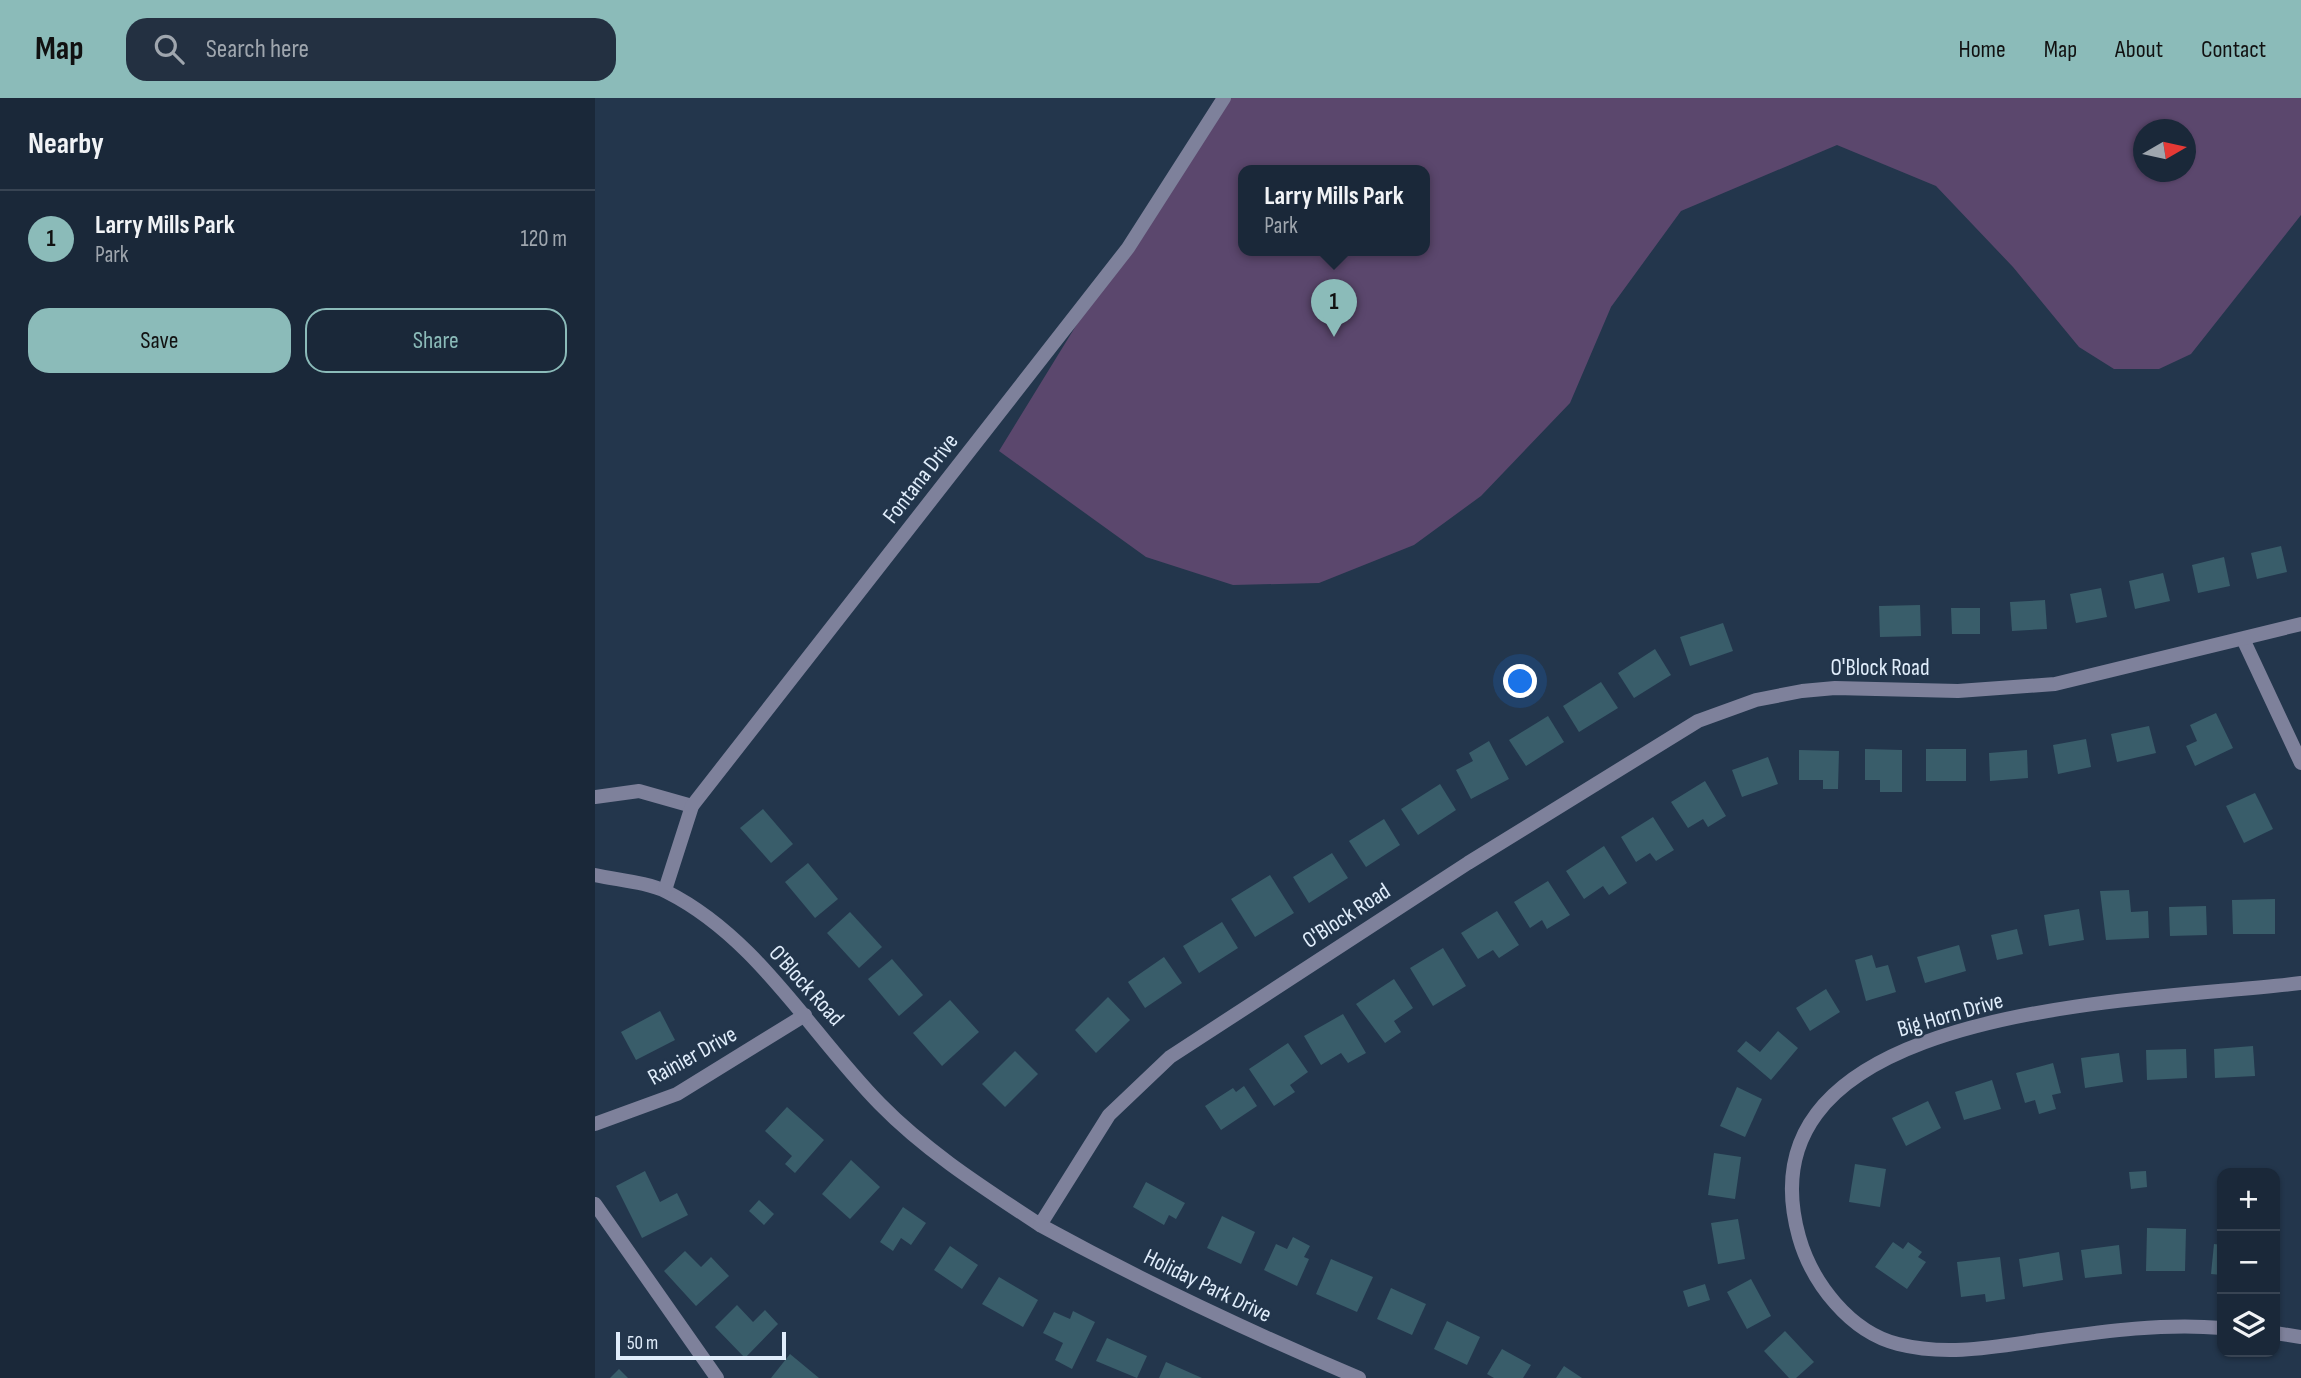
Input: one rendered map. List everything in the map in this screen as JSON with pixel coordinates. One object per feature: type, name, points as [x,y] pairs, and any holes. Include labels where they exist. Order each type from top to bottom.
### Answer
[{"type":"street","name":"Fontana Drive","points":[[665,890],[692,806],[1128,248],[1224,98]]},
{"type":"street","name":"O'Block Road","points":[[595,876],[665,890],[720,924],[805,1015],[880,1103],[939,1157],[1040,1225],[1109,1115],[1170,1058],[1468,863],[1698,721],[1756,700],[1803,691],[1835,688],[1983,690],[2055,684],[2301,624]]},
{"type":"street","points":[[2243,639],[2301,762]]},
{"type":"street","points":[[595,797],[639,791],[692,806]]},
{"type":"street","name":"Big Horn Drive","points":[[2217,1328],[2119,1329],[1953,1352],[1893,1343],[1849,1317],[1828,1296],[1812,1269],[1799,1238],[1793,1208],[1794,1175],[1801,1144],[1817,1115],[1838,1090],[1894,1054],[1929,1040],[2101,1001],[2301,984]]},
{"type":"street","name":"Rainier Drive","points":[[595,1124],[677,1094],[805,1015]]},
{"type":"street","points":[[595,1204],[717,1378]]},
{"type":"street","name":"Holiday Park Drive","points":[[1040,1225],[1109,1263],[1266,1339],[1359,1378]]},
{"type":"street","points":[[2280,1334],[2301,1337]]},
{"type":"shaded area","points":[[1216,98],[2301,98],[2301,215],[2191,354],[2159,369],[2114,369],[2079,347],[2013,267],[1936,186],[1837,145],[1681,211],[1611,307],[1570,403],[1481,496],[1414,545],[1319,583],[1233,585],[1146,557],[999,451]]},
{"type":"building","points":[[2281,546],[2287,572],[2257,579],[2251,553]]},
{"type":"building","points":[[2224,557],[2230,586],[2198,593],[2192,565]]},
{"type":"building","points":[[2163,573],[2170,601],[2135,609],[2129,581]]},
{"type":"building","points":[[2101,588],[2107,617],[2076,623],[2070,594]]},
{"type":"building","points":[[2045,600],[2047,629],[2012,631],[2010,602]]},
{"type":"building","points":[[1920,605],[1921,636],[1880,637],[1879,606]]},
{"type":"building","points":[[1951,608],[1980,608],[1980,634],[1952,634]]},
{"type":"building","points":[[1723,623],[1733,651],[1690,666],[1680,637]]},
{"type":"building","points":[[1655,649],[1671,675],[1634,698],[1618,673]]},
{"type":"building","points":[[1601,682],[1618,708],[1579,732],[1563,706]]},
{"type":"building","points":[[2216,713],[2233,748],[2195,766],[2186,746],[2197,741],[2190,725]]},
{"type":"building","points":[[1548,716],[1564,742],[1526,766],[1509,740]]},
{"type":"building","points":[[2149,726],[2156,753],[2117,762],[2111,734]]},
{"type":"building","points":[[2086,739],[2091,767],[2058,774],[2053,745]]},
{"type":"building","points":[[1489,741],[1509,779],[1471,799],[1456,770],[1473,761],[1469,753]]},
{"type":"building","points":[[1865,749],[1902,750],[1902,792],[1880,792],[1880,780],[1865,780]]},
{"type":"building","points":[[1926,749],[1966,749],[1966,781],[1926,781]]},
{"type":"building","points":[[1799,750],[1839,751],[1838,789],[1823,789],[1823,780],[1799,780]]},
{"type":"building","points":[[2027,750],[2028,778],[1990,781],[1989,753]]},
{"type":"building","points":[[1768,757],[1778,784],[1742,797],[1732,770]]},
{"type":"building","points":[[1705,781],[1726,816],[1708,827],[1703,819],[1688,828],[1671,802]]},
{"type":"building","points":[[1440,784],[1456,810],[1418,835],[1401,809]]},
{"type":"building","points":[[2255,793],[2273,829],[2244,843],[2226,806]]},
{"type":"building","points":[[763,809],[793,844],[771,863],[740,828]]},
{"type":"building","points":[[1653,817],[1674,850],[1656,861],[1650,853],[1636,862],[1621,837]]},
{"type":"building","points":[[1384,819],[1400,845],[1366,867],[1349,841]]},
{"type":"building","points":[[1604,846],[1627,883],[1609,895],[1603,886],[1584,899],[1566,871]]},
{"type":"building","points":[[1332,853],[1348,878],[1309,903],[1293,877]]},
{"type":"building","points":[[808,863],[838,899],[815,918],[785,882]]},
{"type":"building","points":[[1270,875],[1294,913],[1255,937],[1231,899]]},
{"type":"building","points":[[1548,881],[1570,915],[1547,929],[1542,920],[1530,928],[1514,902]]},
{"type":"building","points":[[2129,890],[2131,912],[2148,911],[2149,938],[2106,940],[2100,891]]},
{"type":"building","points":[[2275,899],[2275,934],[2233,934],[2232,900]]},
{"type":"building","points":[[2206,906],[2207,935],[2170,936],[2169,907]]},
{"type":"building","points":[[2079,909],[2084,940],[2049,946],[2044,915]]},
{"type":"building","points":[[1497,911],[1519,945],[1499,958],[1493,950],[1478,959],[1461,933]]},
{"type":"building","points":[[850,912],[882,947],[859,968],[827,933]]},
{"type":"building","points":[[1222,922],[1238,948],[1199,973],[1183,946]]},
{"type":"building","points":[[2017,929],[2023,954],[1997,960],[1991,935]]},
{"type":"building","points":[[1959,945],[1966,971],[1925,983],[1917,957]]},
{"type":"building","points":[[1443,948],[1466,986],[1433,1006],[1410,968]]},
{"type":"building","points":[[1872,955],[1876,968],[1888,965],[1896,992],[1866,1001],[1855,960]]},
{"type":"building","points":[[1164,957],[1182,983],[1145,1008],[1128,982]]},
{"type":"building","points":[[892,959],[923,995],[899,1016],[868,979]]},
{"type":"building","points":[[1394,979],[1413,1008],[1394,1021],[1401,1032],[1385,1043],[1356,1004]]},
{"type":"building","points":[[1826,989],[1840,1012],[1810,1031],[1796,1008]]},
{"type":"building","points":[[1108,997],[1130,1020],[1096,1053],[1075,1030]]},
{"type":"building","points":[[950,1000],[979,1032],[942,1066],[913,1033]]},
{"type":"building","points":[[660,1011],[675,1040],[636,1060],[621,1032]]},
{"type":"building","points":[[1343,1014],[1366,1053],[1348,1063],[1341,1053],[1321,1065],[1304,1036]]},
{"type":"building","points":[[1778,1031],[1798,1048],[1771,1080],[1737,1051],[1746,1041],[1760,1052]]},
{"type":"building","points":[[1288,1043],[1308,1072],[1290,1085],[1295,1092],[1274,1106],[1249,1069]]},
{"type":"building","points":[[2253,1046],[2255,1076],[2215,1078],[2214,1049]]},
{"type":"building","points":[[2186,1049],[2187,1078],[2147,1080],[2146,1050]]},
{"type":"building","points":[[1015,1051],[1038,1074],[1005,1107],[982,1084]]},
{"type":"building","points":[[2119,1053],[2123,1082],[2085,1088],[2081,1058]]},
{"type":"building","points":[[2053,1063],[2061,1093],[2052,1095],[2056,1109],[2039,1114],[2035,1100],[2025,1103],[2016,1073]]},
{"type":"building","points":[[1992,1080],[2001,1109],[1964,1120],[1955,1092]]},
{"type":"building","points":[[1244,1086],[1257,1106],[1221,1130],[1205,1106],[1233,1088],[1236,1092]]},
{"type":"building","points":[[1737,1087],[1762,1099],[1745,1137],[1720,1126]]},
{"type":"building","points":[[1928,1101],[1941,1128],[1906,1146],[1892,1118]]},
{"type":"building","points":[[787,1107],[824,1140],[795,1173],[785,1164],[792,1156],[765,1131]]},
{"type":"building","points":[[1714,1153],[1741,1157],[1735,1199],[1708,1195]]},
{"type":"building","points":[[851,1160],[880,1187],[850,1219],[822,1194]]},
{"type":"building","points":[[1855,1164],[1886,1169],[1880,1207],[1849,1202]]},
{"type":"building","points":[[645,1171],[660,1202],[677,1193],[688,1215],[642,1238],[616,1186]]},
{"type":"building","points":[[2146,1171],[2147,1187],[2131,1189],[2129,1172]]},
{"type":"building","points":[[1146,1182],[1185,1203],[1176,1219],[1169,1215],[1164,1225],[1133,1207]]},
{"type":"building","points":[[759,1200],[774,1214],[764,1225],[749,1211]]},
{"type":"building","points":[[903,1207],[926,1223],[911,1245],[901,1238],[893,1251],[880,1242]]},
{"type":"building","points":[[1222,1216],[1255,1232],[1241,1264],[1207,1248]]},
{"type":"building","points":[[1738,1219],[1745,1259],[1718,1264],[1711,1223]]},
{"type":"building","points":[[2147,1228],[2186,1229],[2185,1271],[2146,1271]]},
{"type":"building","points":[[1293,1237],[1310,1246],[1304,1257],[1309,1259],[1297,1286],[1264,1270],[1276,1244],[1287,1249]]},
{"type":"building","points":[[1893,1242],[1903,1249],[1908,1242],[1922,1252],[1918,1257],[1926,1262],[1907,1289],[1875,1267]]},
{"type":"building","points":[[2214,1244],[2217,1244],[2217,1275],[2211,1274]]},
{"type":"building","points":[[2119,1245],[2122,1274],[2085,1278],[2081,1250]]},
{"type":"building","points":[[950,1246],[978,1265],[962,1289],[934,1270]]},
{"type":"building","points":[[685,1251],[701,1267],[711,1257],[729,1276],[696,1306],[664,1271]]},
{"type":"building","points":[[2059,1252],[2063,1280],[2023,1287],[2019,1259]]},
{"type":"building","points":[[2000,1257],[2005,1299],[1986,1302],[1985,1294],[1961,1297],[1957,1262]]},
{"type":"building","points":[[1331,1259],[1373,1277],[1357,1312],[1316,1294]]},
{"type":"building","points":[[999,1277],[1038,1300],[1023,1327],[982,1304]]},
{"type":"building","points":[[1751,1279],[1771,1316],[1747,1329],[1727,1292]]},
{"type":"building","points":[[1705,1284],[1710,1300],[1688,1307],[1683,1291]]},
{"type":"building","points":[[1391,1288],[1426,1304],[1412,1335],[1377,1319]]},
{"type":"building","points":[[737,1305],[753,1322],[765,1310],[778,1324],[745,1358],[715,1327]]},
{"type":"building","points":[[1073,1311],[1095,1322],[1072,1369],[1055,1360],[1063,1343],[1043,1333],[1054,1312],[1070,1319]]},
{"type":"building","points":[[1447,1321],[1480,1337],[1467,1365],[1434,1349]]},
{"type":"building","points":[[1785,1331],[1814,1362],[1796,1378],[1789,1378],[1764,1351]]},
{"type":"building","points":[[1107,1338],[1147,1356],[1137,1378],[1096,1361]]},
{"type":"building","points":[[1502,1349],[1531,1365],[1523,1378],[1494,1378],[1487,1374]]},
{"type":"building","points":[[790,1354],[819,1378],[771,1378]]},
{"type":"building","points":[[1166,1362],[1202,1378],[1159,1378]]},
{"type":"building","points":[[1564,1366],[1582,1378],[1556,1378]]},
{"type":"building","points":[[619,1369],[628,1378],[610,1378]]},
{"type":"place","name":"Larry Mills Park","points":[[1334,337]]}]
